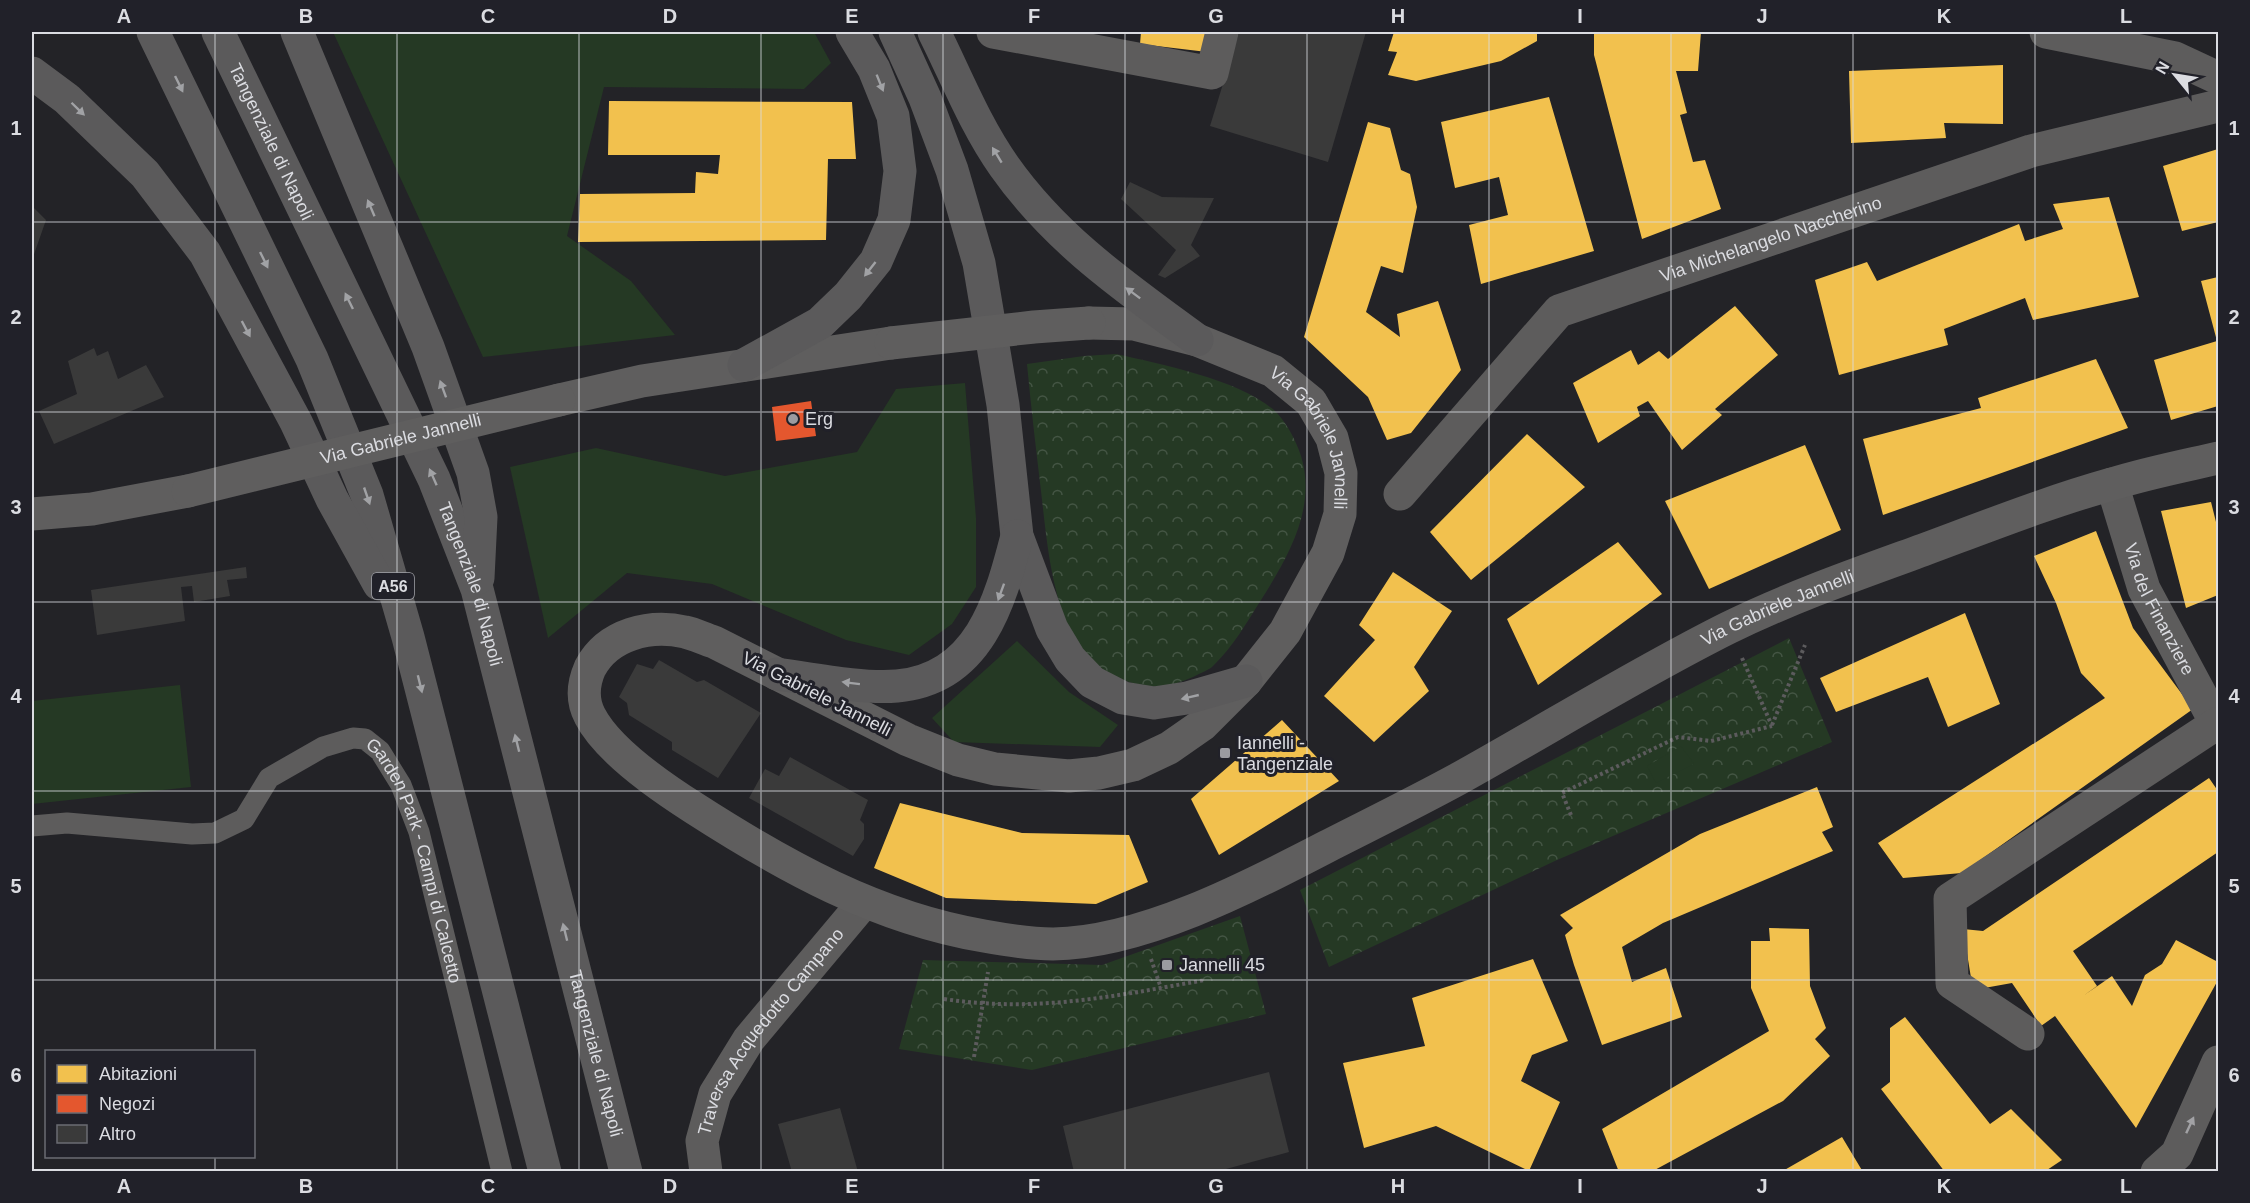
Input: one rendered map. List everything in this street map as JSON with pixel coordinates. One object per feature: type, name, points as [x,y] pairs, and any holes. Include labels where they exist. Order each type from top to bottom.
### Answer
[{"type":"highway","name":"A56","points":[[153,32],[312,359],[367,495],[408,637],[545,1172]]},
{"type":"highway","name":"Tangenziale di Napoli","points":[[218,32],[434,479],[477,589],[626,1172]]},
{"type":"highway","points":[[297,32],[428,347],[473,473],[481,517],[477,589]]},
{"type":"highway","points":[[744,365],[820,323],[848,296],[876,261],[894,220],[900,171],[893,116],[874,69],[852,32]]},
{"type":"highway","points":[[895,32],[925,98],[952,170],[979,263],[1003,405],[1017,536],[1052,629],[1070,659],[1092,682],[1123,698],[1154,703],[1187,698],[1246,681]]},
{"type":"highway","points":[[934,32],[981,127],[1003,164],[1030,201],[1067,240],[1197,340]]},
{"type":"highway","points":[[32,73],[67,99],[145,174],[205,253],[296,422],[332,499],[408,637]]},
{"type":"highway","points":[[777,674],[872,686],[897,686],[923,681],[947,668],[973,647],[989,622],[1003,589],[1017,536]]},
{"type":"main road","name":"Via Gabriele Jannelli","points":[[32,514],[92,509],[188,491],[642,381],[891,343],[1034,327],[1089,323],[1134,324],[1197,340],[1273,371],[1311,402],[1332,438],[1341,473],[1340,514],[1328,554],[1285,632],[1246,681],[1202,725],[1169,748],[1133,765],[1099,773],[1069,776],[995,769],[958,760],[908,740],[714,642],[686,632],[663,629],[638,632],[615,641],[596,658],[585,678],[584,695],[587,712],[598,728],[624,756],[668,791],[797,871],[864,902],[948,930],[1004,940],[1054,944],[1109,938],[1180,915],[1252,885],[1454,781],[1615,688],[1729,628],[1823,586],[2112,484],[2218,458]]},
{"type":"street","points":[[993,32],[1212,73],[1222,32]]},
{"type":"street","points":[[2046,32],[2175,58],[2218,78]]},
{"type":"street","name":"Via Michelangelo Naccherino","points":[[1400,494],[1559,312],[2031,151],[2218,106]]},
{"type":"street","name":"Via del Finanziere","points":[[2112,484],[2144,589],[2217,725]]},
{"type":"street","points":[[2028,1034],[1952,983],[1950,899],[2217,725]]},
{"type":"street","name":"Traversa Acquedotto Campano","points":[[706,1172],[702,1141],[715,1094],[749,1039],[864,902]]},
{"type":"street","points":[[2157,1172],[2176,1154],[2218,1062]]},
{"type":"lane","name":"Garden Park - Campi di Calcetto","points":[[32,826],[67,823],[192,834],[215,833],[244,819],[269,778],[323,747],[353,738],[365,739],[380,751],[400,785],[419,832],[502,1172]]},
{"type":"path","points":[[1729,628],[1772,726]]},
{"type":"path","points":[[1772,726],[1805,645]]},
{"type":"path","points":[[1571,815],[1562,793],[1678,737],[1711,741],[1772,726]]},
{"type":"path","points":[[1150,956],[1161,988]]},
{"type":"path","points":[[974,1057],[989,972]]},
{"type":"path","points":[[944,999],[983,1005],[1046,1004],[1114,998],[1205,980]]},
{"type":"green space","points":[[333,32],[814,32],[831,63],[804,89],[604,87],[567,236],[631,281],[675,335],[483,357]]},
{"type":"green space","points":[[1116,354],[1201,375],[1245,392],[1263,402],[1277,413],[1291,433],[1301,456],[1305,475],[1302,513],[1290,549],[1239,634],[1227,651],[1211,667],[1189,679],[1159,687],[1136,684],[1112,675],[1083,654],[1068,627],[1061,608],[1048,550],[1027,364]]},
{"type":"green space","points":[[965,383],[976,518],[976,587],[952,624],[909,655],[846,640],[712,584],[627,573],[548,638],[510,467],[596,448],[725,476],[857,452],[896,389]]},
{"type":"green space","points":[[1789,638],[1832,742],[1557,860],[1329,967],[1300,890]]},
{"type":"green space","points":[[1017,641],[1069,692],[1118,725],[1100,747],[954,742],[932,718]]},
{"type":"green space","points":[[180,685],[191,787],[32,804],[32,701]]},
{"type":"green space","points":[[1681,746],[1694,764],[1656,783],[1647,766]]},
{"type":"green space","points":[[1240,916],[1266,1014],[1032,1070],[899,1049],[923,960],[1102,965]]},
{"type":"building: Abitazioni","points":[[1141,32],[1210,32],[1207,52],[1140,44]]},
{"type":"building: Abitazioni","points":[[1394,32],[1537,32],[1537,41],[1501,61],[1416,81],[1388,75],[1397,52],[1388,51]]},
{"type":"building: Abitazioni","points":[[1594,32],[1701,32],[1698,71],[1676,71],[1687,113],[1680,115],[1693,162],[1705,160],[1721,209],[1642,239],[1594,55]]},
{"type":"building: Abitazioni","points":[[2003,65],[2003,124],[1944,123],[1946,138],[1851,143],[1849,71]]},
{"type":"building: Abitazioni","points":[[1549,97],[1594,251],[1481,284],[1469,225],[1508,215],[1499,177],[1455,188],[1441,122]]},
{"type":"building: Abitazioni","points":[[609,101],[852,102],[856,159],[828,159],[826,240],[578,242],[580,194],[695,193],[696,172],[718,174],[720,155],[608,155]]},
{"type":"building: Abitazioni","points":[[1368,122],[1390,128],[1401,170],[1410,174],[1417,207],[1403,273],[1381,266],[1366,312],[1400,337],[1397,314],[1438,301],[1461,370],[1411,433],[1387,440],[1368,397],[1304,337]]},
{"type":"building: Abitazioni","points":[[2218,149],[2218,222],[2182,231],[2163,166]]},
{"type":"building: Abitazioni","points":[[2109,197],[2139,297],[2033,320],[2025,298],[1944,329],[1948,345],[1839,375],[1815,280],[1867,262],[1877,281],[2019,224],[2025,241],[2063,229],[2053,204]]},
{"type":"building: Abitazioni","points":[[2218,277],[2218,406],[2171,420],[2154,360],[2217,341],[2201,281]]},
{"type":"building: Abitazioni","points":[[1735,306],[1778,355],[1715,409],[1722,415],[1682,450],[1648,401],[1637,407],[1640,416],[1598,443],[1573,383],[1631,350],[1638,365],[1659,351],[1668,359]]},
{"type":"building: Abitazioni","points":[[2096,359],[2128,428],[1883,515],[1863,439],[1981,408],[1978,398]]},
{"type":"building: Abitazioni","points":[[1527,434],[1585,487],[1471,580],[1430,532]]},
{"type":"building: Abitazioni","points":[[1805,445],[1841,530],[1709,589],[1665,501]]},
{"type":"building: Abitazioni","points":[[2211,502],[2218,530],[2218,595],[2186,608],[2161,511]]},
{"type":"building: Abitazioni","points":[[2096,531],[2133,628],[2193,709],[1962,873],[1903,878],[1878,843],[2105,698],[2081,673],[2056,603],[2034,556]]},
{"type":"building: Abitazioni","points":[[1618,542],[1662,594],[1538,685],[1507,619]]},
{"type":"building: Abitazioni","points":[[1393,572],[1452,611],[1414,667],[1429,691],[1374,742],[1324,696],[1375,640],[1359,625]]},
{"type":"building: Abitazioni","points":[[1965,613],[2000,704],[1948,727],[1928,677],[1836,712],[1820,678]]},
{"type":"building: Abitazioni","points":[[1282,720],[1339,781],[1219,855],[1191,799]]},
{"type":"building: Abitazioni","points":[[2209,778],[2218,791],[2218,852],[2073,951],[2097,986],[2083,996],[2112,976],[2132,1006],[2145,975],[2162,964],[2176,940],[2218,962],[2218,980],[2136,1128],[2055,1016],[2041,1026],[2012,983],[1973,990],[1963,929],[1983,931]]},
{"type":"building: Abitazioni","points":[[1817,787],[1833,827],[1822,832],[1833,851],[1663,923],[1622,947],[1632,982],[1666,968],[1682,1017],[1602,1045],[1565,935],[1573,928],[1560,915],[1700,834]]},
{"type":"building: Abitazioni","points":[[900,803],[1022,833],[1129,835],[1148,882],[1096,904],[946,898],[874,868]]},
{"type":"building: Abitazioni","points":[[1769,928],[1809,929],[1810,986],[1826,1028],[1815,1039],[1830,1056],[1783,1101],[1651,1172],[1619,1172],[1602,1129],[1769,1031],[1751,988],[1751,941],[1770,941]]},
{"type":"building: Abitazioni","points":[[1533,959],[1568,1041],[1532,1055],[1521,1081],[1560,1102],[1529,1171],[1436,1126],[1364,1148],[1343,1063],[1425,1046],[1412,998]]},
{"type":"building: Abitazioni","points":[[1905,1017],[1990,1124],[2011,1109],[2062,1160],[2044,1172],[1945,1172],[1881,1089],[1890,1082],[1890,1028]]},
{"type":"building: Abitazioni","points":[[1842,1137],[1863,1172],[1781,1172]]},
{"type":"building: Negozi","points":[[811,401],[816,436],[776,441],[772,407]]},
{"type":"building: Altro","points":[[1239,32],[1366,32],[1328,162],[1210,126]]},
{"type":"building: Altro","points":[[1130,182],[1162,197],[1214,198],[1191,245],[1200,256],[1165,278],[1158,275],[1176,250],[1121,199]]},
{"type":"building: Altro","points":[[32,206],[46,220],[32,260]]},
{"type":"building: Altro","points":[[94,348],[97,356],[108,351],[118,379],[146,365],[164,397],[54,444],[39,411],[77,394],[68,361]]},
{"type":"building: Altro","points":[[246,567],[247,578],[227,580],[230,596],[194,602],[192,586],[181,587],[185,621],[97,635],[91,590]]},
{"type":"building: Altro","points":[[659,660],[697,682],[704,680],[761,713],[718,778],[672,750],[672,742],[629,715],[627,703],[619,697],[637,664],[653,669]]},
{"type":"building: Altro","points":[[790,757],[868,800],[860,820],[864,824],[864,839],[853,856],[749,798],[765,769],[779,776]]},
{"type":"building: Altro","points":[[1269,1072],[1289,1152],[1215,1172],[1074,1172],[1063,1126]]},
{"type":"building: Altro","points":[[840,1108],[858,1172],[792,1172],[778,1124]]},
{"type":"place","name":"Erg","points":[[793,419]]},
{"type":"place","name":"Iannelli - Tangenziale","points":[[1225,753]]},
{"type":"place","name":"Jannelli 45","points":[[1167,965]]}]
